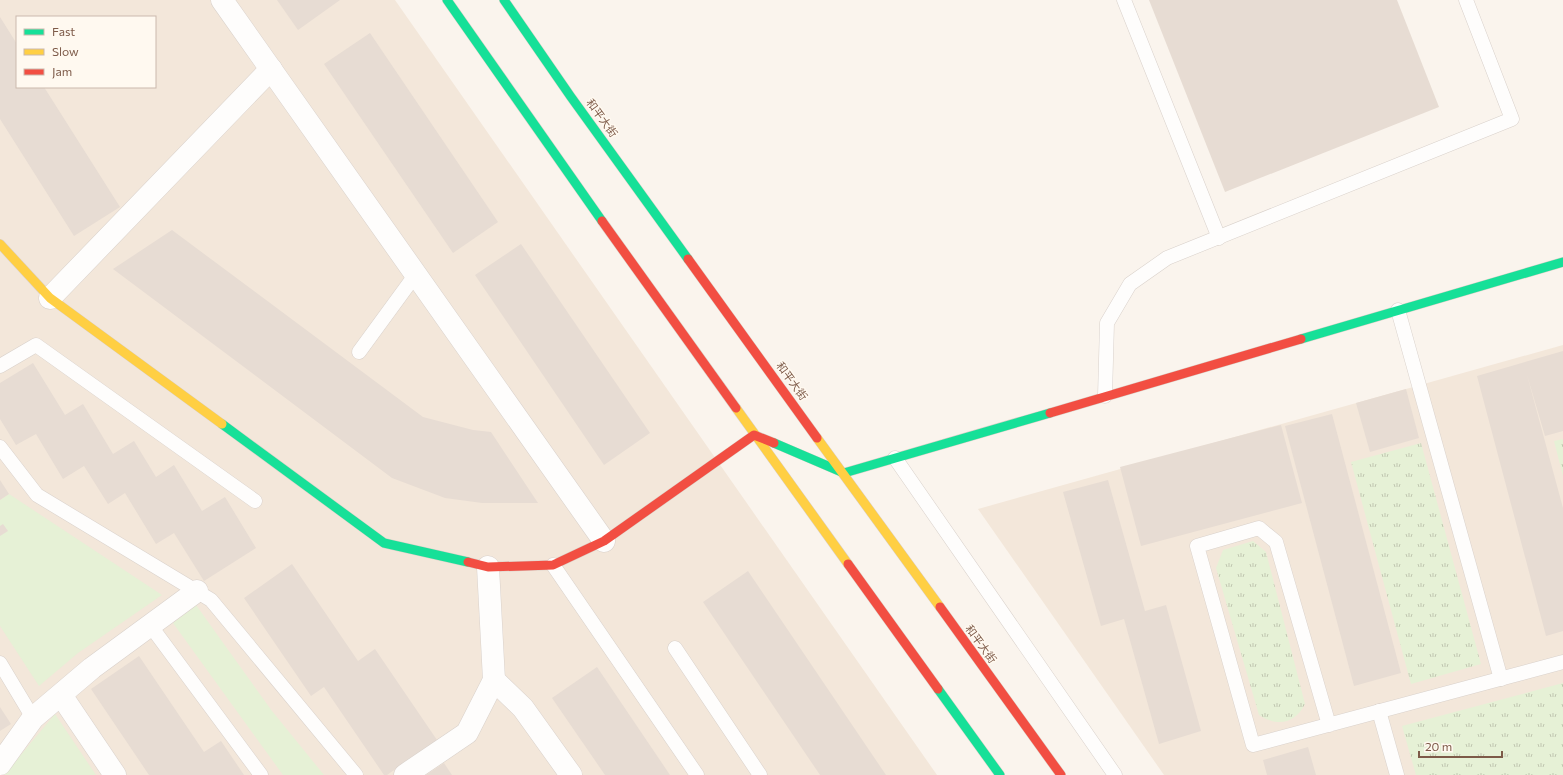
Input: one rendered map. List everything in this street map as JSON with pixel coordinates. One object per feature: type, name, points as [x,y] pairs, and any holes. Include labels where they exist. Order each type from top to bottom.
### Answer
[{"type":"main road","points":[[447,0],[552,152],[754,435],[1000,775]]},
{"type":"main road","name":"和平大街","points":[[504,0],[571,96],[1061,775]]},
{"type":"main road","points":[[0,244],[50,298],[384,543],[488,567],[553,565],[604,541],[754,435]]},
{"type":"main road","points":[[754,435],[844,473],[1563,262]]},
{"type":"street","points":[[222,0],[604,541]]},
{"type":"street","points":[[50,298],[270,69]]},
{"type":"street","points":[[405,775],[467,733],[494,680],[488,567]]},
{"type":"street","points":[[0,764],[34,718],[92,668],[197,591]]},
{"type":"street","points":[[494,680],[524,708],[571,775]]},
{"type":"street","points":[[61,695],[116,775]]},
{"type":"lane","points":[[1124,0],[1219,238]]},
{"type":"lane","points":[[1105,396],[1107,323],[1130,284],[1167,258],[1512,119],[1466,0]]},
{"type":"lane","points":[[359,352],[416,274]]},
{"type":"lane","points":[[1398,310],[1501,679]]},
{"type":"lane","points":[[0,366],[36,345],[255,501]]},
{"type":"lane","points":[[0,448],[37,495],[211,600],[356,775]]},
{"type":"lane","points":[[895,458],[1115,775]]},
{"type":"lane","points":[[1329,725],[1276,542],[1259,528],[1197,546],[1253,744],[1329,725],[1563,662]]},
{"type":"lane","points":[[553,565],[697,775]]},
{"type":"lane","points":[[150,625],[261,775]]},
{"type":"lane","points":[[675,648],[760,775]]},
{"type":"lane","points":[[0,663],[34,718]]},
{"type":"lane","points":[[1379,711],[1397,775]]},
{"type":"shaded area","points":[[0,0],[395,0],[937,775],[0,775]]},
{"type":"shaded area","points":[[1563,345],[1563,775],[1164,775],[978,509]]},
{"type":"green space","points":[[1563,439],[1563,476],[1554,441]]},
{"type":"green space","points":[[1421,443],[1481,664],[1411,684],[1351,462]]},
{"type":"green space","points":[[9,494],[162,595],[78,653],[39,686],[0,626],[0,500]]},
{"type":"green space","points":[[1253,541],[1266,552],[1305,704],[1296,716],[1285,722],[1272,721],[1259,715],[1216,568],[1223,550]]},
{"type":"green space","points":[[196,605],[272,711],[324,775],[283,775],[173,623]]},
{"type":"green space","points":[[1563,683],[1563,775],[1416,775],[1402,726]]},
{"type":"green space","points":[[55,714],[96,775],[4,775]]},
{"type":"building","points":[[277,0],[340,0],[298,30]]},
{"type":"building","points":[[1149,0],[1397,0],[1439,107],[1225,192]]},
{"type":"building","points":[[0,17],[16,42],[16,88],[45,88],[120,207],[74,236],[0,119]]},
{"type":"building","points":[[370,33],[498,222],[453,253],[324,64]]},
{"type":"building","points":[[172,230],[423,417],[473,430],[491,432],[538,503],[482,503],[445,498],[392,478],[113,269]]},
{"type":"building","points":[[521,244],[650,433],[604,465],[475,275]]},
{"type":"building","points":[[1563,351],[1563,431],[1545,436],[1527,375],[1563,508],[1563,631],[1546,636],[1477,376]]},
{"type":"building","points":[[33,363],[65,415],[83,404],[113,454],[134,441],[156,477],[174,465],[202,511],[225,497],[256,548],[204,581],[174,533],[156,544],[125,493],[108,504],[84,466],[63,479],[36,434],[16,445],[0,419],[0,383]]},
{"type":"building","points":[[1406,389],[1419,438],[1370,452],[1356,403]]},
{"type":"building","points":[[1332,414],[1401,673],[1354,686],[1285,426]]},
{"type":"building","points":[[1281,425],[1302,503],[1141,546],[1120,467]]},
{"type":"building","points":[[0,480],[9,494],[0,500]]},
{"type":"building","points":[[1108,480],[1145,611],[1166,605],[1201,731],[1159,744],[1124,619],[1101,626],[1063,492]]},
{"type":"building","points":[[3,524],[8,531],[0,536],[0,526]]},
{"type":"building","points":[[292,564],[358,661],[375,649],[437,740],[387,775],[384,775],[324,687],[311,696],[244,598]]},
{"type":"building","points":[[748,571],[886,775],[820,775],[703,602]]},
{"type":"building","points":[[139,656],[204,752],[221,741],[244,775],[149,775],[91,689]]},
{"type":"building","points":[[597,667],[670,775],[605,775],[552,698]]},
{"type":"building","points":[[0,707],[11,724],[0,731]]},
{"type":"building","points":[[1308,747],[1316,775],[1267,775],[1263,760]]},
{"type":"building","points":[[444,763],[452,775],[426,775]]},
{"type":"traffic: fast","points":[[447,0],[602,221]]},
{"type":"traffic: fast","points":[[504,0],[571,97],[688,259]]},
{"type":"traffic: fast","points":[[1301,339],[1563,262]]},
{"type":"traffic: fast","points":[[774,443],[844,473],[1050,413]]},
{"type":"traffic: fast","points":[[222,424],[384,543],[468,562]]},
{"type":"traffic: fast","points":[[938,689],[1000,775]]},
{"type":"traffic: slow","points":[[0,244],[50,298],[222,424]]},
{"type":"traffic: slow","points":[[736,408],[848,564]]},
{"type":"traffic: slow","points":[[817,438],[940,607]]},
{"type":"traffic: jam","points":[[602,221],[736,408]]},
{"type":"traffic: jam","points":[[688,259],[817,438]]},
{"type":"traffic: jam","points":[[1050,413],[1301,339]]},
{"type":"traffic: jam","points":[[468,562],[488,567],[553,565],[604,541],[754,435],[774,443]]},
{"type":"traffic: jam","points":[[848,564],[938,689]]},
{"type":"traffic: jam","points":[[940,607],[1061,775]]}]
